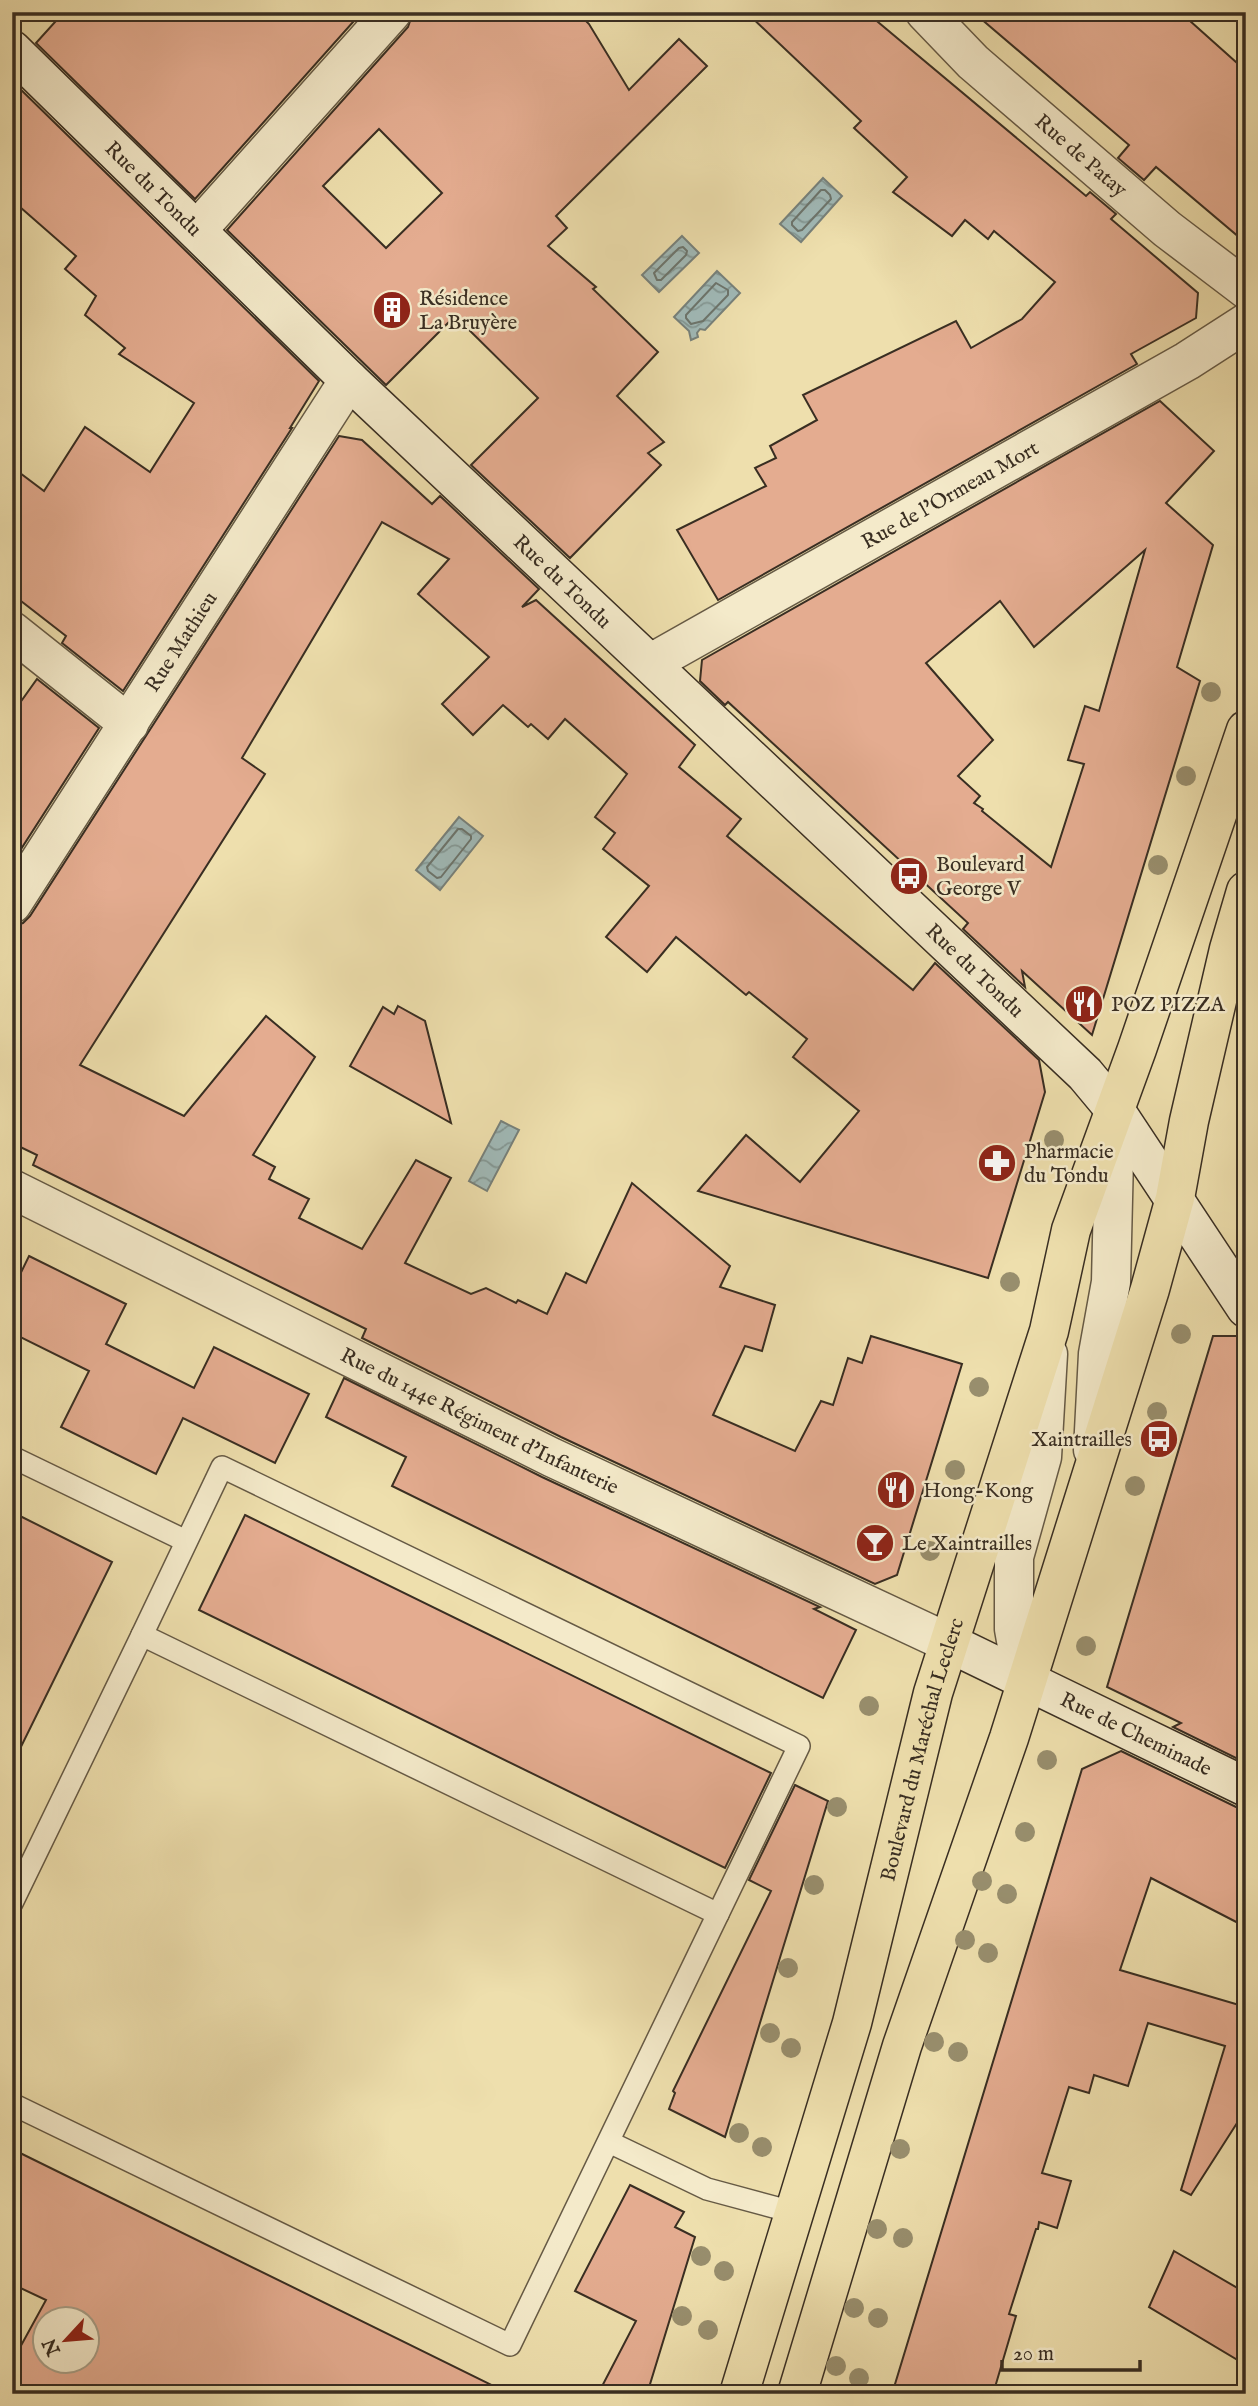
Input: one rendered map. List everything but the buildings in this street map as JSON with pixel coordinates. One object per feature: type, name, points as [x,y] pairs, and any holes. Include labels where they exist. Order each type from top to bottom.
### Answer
[{"type":"main road","points":[[1115,1110],[1246,730]]},
{"type":"main road","points":[[797,2394],[902,2046],[997,1774],[1127,1366],[1175,1198],[1192,1108],[1229,949],[1246,891]]},
{"type":"main road","name":"Boulevard du Maréchal Leclerc","points":[[739,2394],[852,2023],[933,1693],[1049,1331],[1071,1230],[1115,1110]]},
{"type":"street","points":[[198,229],[392,12]]},
{"type":"street","name":"Rue de Patay","points":[[925,12],[973,62],[1167,229],[1246,289]]},
{"type":"street","name":"Rue du Tondu","points":[[12,50],[198,229],[349,380],[1085,1074],[1115,1110],[1246,1308]]},
{"type":"street","name":"Rue de l'Ormeau Mort","points":[[651,663],[1187,361],[1246,323]]},
{"type":"street","name":"Rue Mathieu","points":[[12,904],[349,380]]},
{"type":"street","points":[[12,631],[130,724]]},
{"type":"street","points":[[1092,1473],[1098,1354],[1111,1282],[1115,1110]]},
{"type":"street","name":"Rue du 144e Régiment d'Infanterie","points":[[12,1189],[551,1457],[1027,1681]]},
{"type":"street","points":[[1027,1681],[1020,1663],[1014,1629],[1014,1557],[1042,1457],[1049,1331]]},
{"type":"street","name":"Rue de Cheminade","points":[[1027,1681],[1246,1787]]},
{"type":"lane","points":[[12,1457],[186,1541]]},
{"type":"lane","points":[[12,1903],[222,1467],[799,1746],[510,2345],[12,2104]]},
{"type":"lane","points":[[142,1635],[718,1914]]},
{"type":"lane","points":[[609,2141],[707,2189],[796,2213]]},
{"type":"water","points":[[823,178],[842,196],[801,242],[780,224]]},
{"type":"water","points":[[682,236],[699,253],[659,292],[642,275]]},
{"type":"water","points":[[717,271],[740,293],[705,330],[700,329],[698,337],[691,340],[689,331],[674,317]]},
{"type":"water","points":[[459,817],[483,836],[440,890],[416,870]]},
{"type":"water","points":[[501,1121],[519,1130],[487,1191],[469,1181]]},
{"type":"place","name":"Résidence La Bruyère","points":[[392,310]]},
{"type":"place","name":"Boulevard George V","points":[[909,876]]},
{"type":"place","name":"POZ PIZZA","points":[[1084,1004]]},
{"type":"place","name":"Pharmacie du Tondu","points":[[997,1163]]},
{"type":"place","name":"Xaintrailles","points":[[1159,1439]]},
{"type":"place","name":"Hong-Kong","points":[[896,1490]]},
{"type":"place","name":"Le Xaintrailles","points":[[875,1543]]}]
